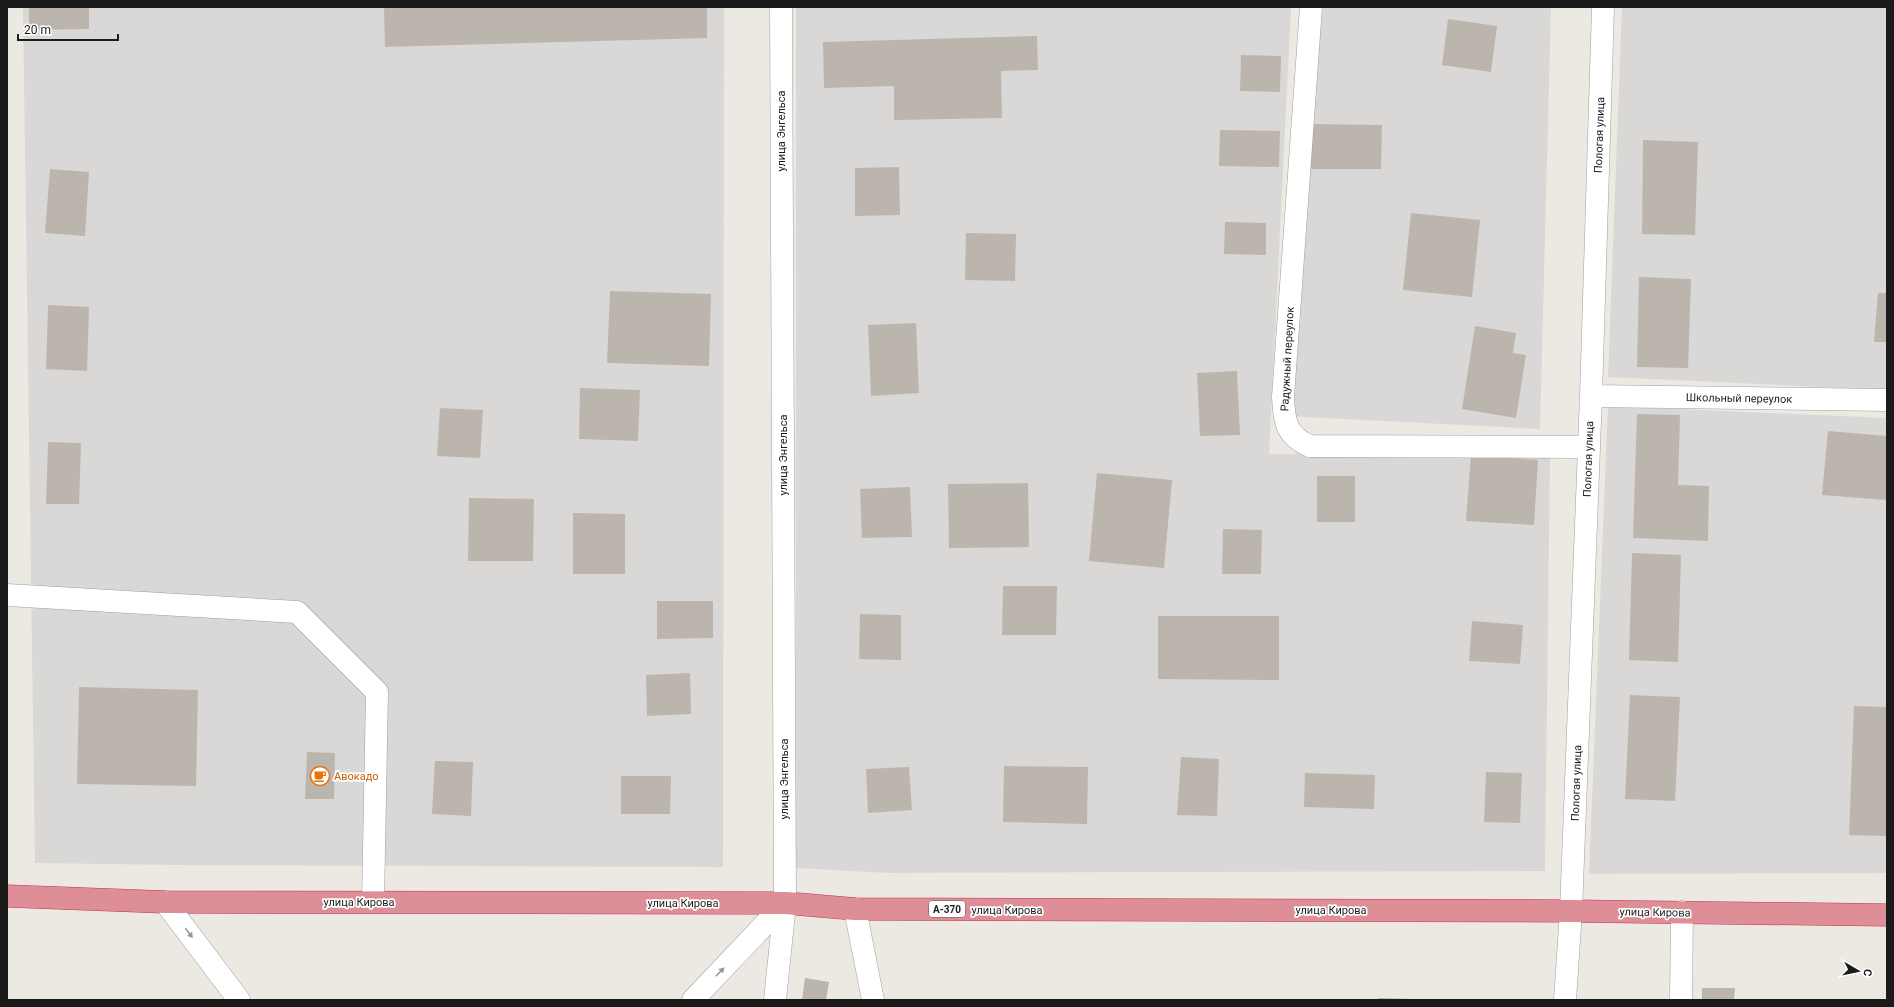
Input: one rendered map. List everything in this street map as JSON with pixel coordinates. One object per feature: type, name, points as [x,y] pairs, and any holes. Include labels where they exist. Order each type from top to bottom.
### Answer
[{"type":"highway","name":"улица Кирова","points":[[7,896],[165,902],[785,903],[855,909],[1571,911],[1887,915]]},
{"type":"street","name":"улица Энгельса","points":[[775,1000],[785,903],[781,7]]},
{"type":"street","name":"Радужный переулок","points":[[1310,7],[1283,398],[1284,418],[1291,431],[1298,441],[1310,446],[1589,447]]},
{"type":"street","name":"Пологая улица","points":[[1564,1000],[1571,911],[1591,396],[1603,7]]},
{"type":"street","name":"Школьный переулок","points":[[1591,396],[1887,400]]},
{"type":"street","points":[[7,595],[297,612],[377,692],[373,902]]},
{"type":"street","points":[[165,902],[239,1000]]},
{"type":"street","points":[[693,1000],[785,903]]},
{"type":"street","points":[[855,909],[873,1000]]},
{"type":"street","points":[[1681,1000],[1682,912]]},
{"type":"shaded area","points":[[23,7],[724,7],[723,867],[35,863]]},
{"type":"shaded area","points":[[796,7],[1291,7],[1269,454],[1550,453],[1545,871],[888,873],[796,868]]},
{"type":"shaded area","points":[[1314,7],[1551,7],[1540,429],[1286,416]]},
{"type":"shaded area","points":[[1622,7],[1887,7],[1887,390],[1608,377]]},
{"type":"shaded area","points":[[1608,406],[1887,418],[1887,873],[1589,874]]},
{"type":"building","points":[[29,7],[89,7],[89,29],[29,30]]},
{"type":"building","points":[[384,7],[707,7],[707,38],[385,47]]},
{"type":"building","points":[[1448,19],[1497,26],[1491,72],[1442,65]]},
{"type":"building","points":[[1037,36],[1038,70],[1001,71],[1002,118],[894,120],[894,86],[824,88],[823,42]]},
{"type":"building","points":[[1241,55],[1281,56],[1280,92],[1240,91]]},
{"type":"building","points":[[1310,124],[1382,125],[1381,169],[1310,169]]},
{"type":"building","points":[[1220,130],[1280,131],[1279,167],[1219,166]]},
{"type":"building","points":[[1643,140],[1698,142],[1695,235],[1642,234]]},
{"type":"building","points":[[899,167],[900,215],[855,216],[855,168]]},
{"type":"building","points":[[50,169],[89,172],[85,236],[45,233]]},
{"type":"building","points":[[1411,213],[1480,220],[1472,297],[1403,290]]},
{"type":"building","points":[[1225,222],[1266,223],[1266,255],[1224,254]]},
{"type":"building","points":[[966,233],[1016,234],[1015,281],[965,280]]},
{"type":"building","points":[[1639,277],[1691,279],[1688,368],[1637,367]]},
{"type":"building","points":[[610,291],[711,294],[709,366],[607,363]]},
{"type":"building","points":[[1878,293],[1887,293],[1887,342],[1874,342]]},
{"type":"building","points":[[48,305],[89,307],[87,371],[46,369]]},
{"type":"building","points":[[916,323],[919,393],[871,396],[868,325]]},
{"type":"building","points":[[1475,326],[1516,333],[1513,353],[1526,355],[1516,418],[1462,409]]},
{"type":"building","points":[[1237,371],[1240,435],[1200,436],[1197,373]]},
{"type":"building","points":[[580,388],[640,390],[638,441],[579,439]]},
{"type":"building","points":[[440,408],[483,410],[480,458],[437,456]]},
{"type":"building","points":[[1637,414],[1680,415],[1678,485],[1709,486],[1708,541],[1633,538]]},
{"type":"building","points":[[1828,431],[1887,436],[1887,500],[1822,495]]},
{"type":"building","points":[[48,442],[81,443],[79,504],[46,504]]},
{"type":"building","points":[[1471,455],[1538,460],[1534,525],[1466,521]]},
{"type":"building","points":[[1097,473],[1172,480],[1164,568],[1089,561]]},
{"type":"building","points":[[1317,476],[1355,476],[1355,522],[1317,522]]},
{"type":"building","points":[[1028,483],[1029,547],[949,548],[948,484]]},
{"type":"building","points":[[910,487],[912,537],[862,538],[860,489]]},
{"type":"building","points":[[469,498],[534,499],[533,561],[468,561]]},
{"type":"building","points":[[573,513],[625,514],[625,574],[573,574]]},
{"type":"building","points":[[1223,529],[1262,530],[1261,574],[1222,574]]},
{"type":"building","points":[[1632,553],[1681,555],[1678,662],[1629,660]]},
{"type":"building","points":[[1003,586],[1057,586],[1056,635],[1002,635]]},
{"type":"building","points":[[657,601],[713,601],[713,638],[657,639]]},
{"type":"building","points":[[860,614],[901,615],[901,660],[859,659]]},
{"type":"building","points":[[1158,616],[1279,616],[1279,680],[1158,679]]},
{"type":"building","points":[[1472,621],[1523,625],[1520,664],[1469,661]]},
{"type":"building","points":[[690,673],[691,714],[647,716],[646,675]]},
{"type":"building","points":[[79,687],[198,690],[196,786],[77,784]]},
{"type":"building","points":[[1630,695],[1680,697],[1675,801],[1625,799]]},
{"type":"building","points":[[1854,706],[1887,707],[1887,836],[1849,835]]},
{"type":"building","name":"Авокадо","points":[[307,752],[335,753],[334,799],[305,799]]},
{"type":"building","points":[[1181,757],[1219,759],[1217,816],[1177,815]]},
{"type":"building","points":[[435,761],[473,762],[471,816],[432,814]]},
{"type":"building","points":[[1004,766],[1088,767],[1087,824],[1003,822]]},
{"type":"building","points":[[909,767],[912,810],[868,813],[866,769]]},
{"type":"building","points":[[1486,772],[1522,773],[1520,823],[1484,822]]},
{"type":"building","points":[[1305,773],[1375,775],[1374,809],[1304,807]]},
{"type":"building","points":[[621,776],[671,776],[670,814],[621,814]]},
{"type":"building","points":[[805,978],[829,982],[826,1000],[802,1000]]},
{"type":"building","points":[[1702,988],[1735,988],[1734,1000],[1702,1000]]},
{"type":"building","points":[[1378,998],[1416,999],[1416,1000],[1378,1000]]},
{"type":"place","name":"Авокадо","points":[[320,776]]}]
